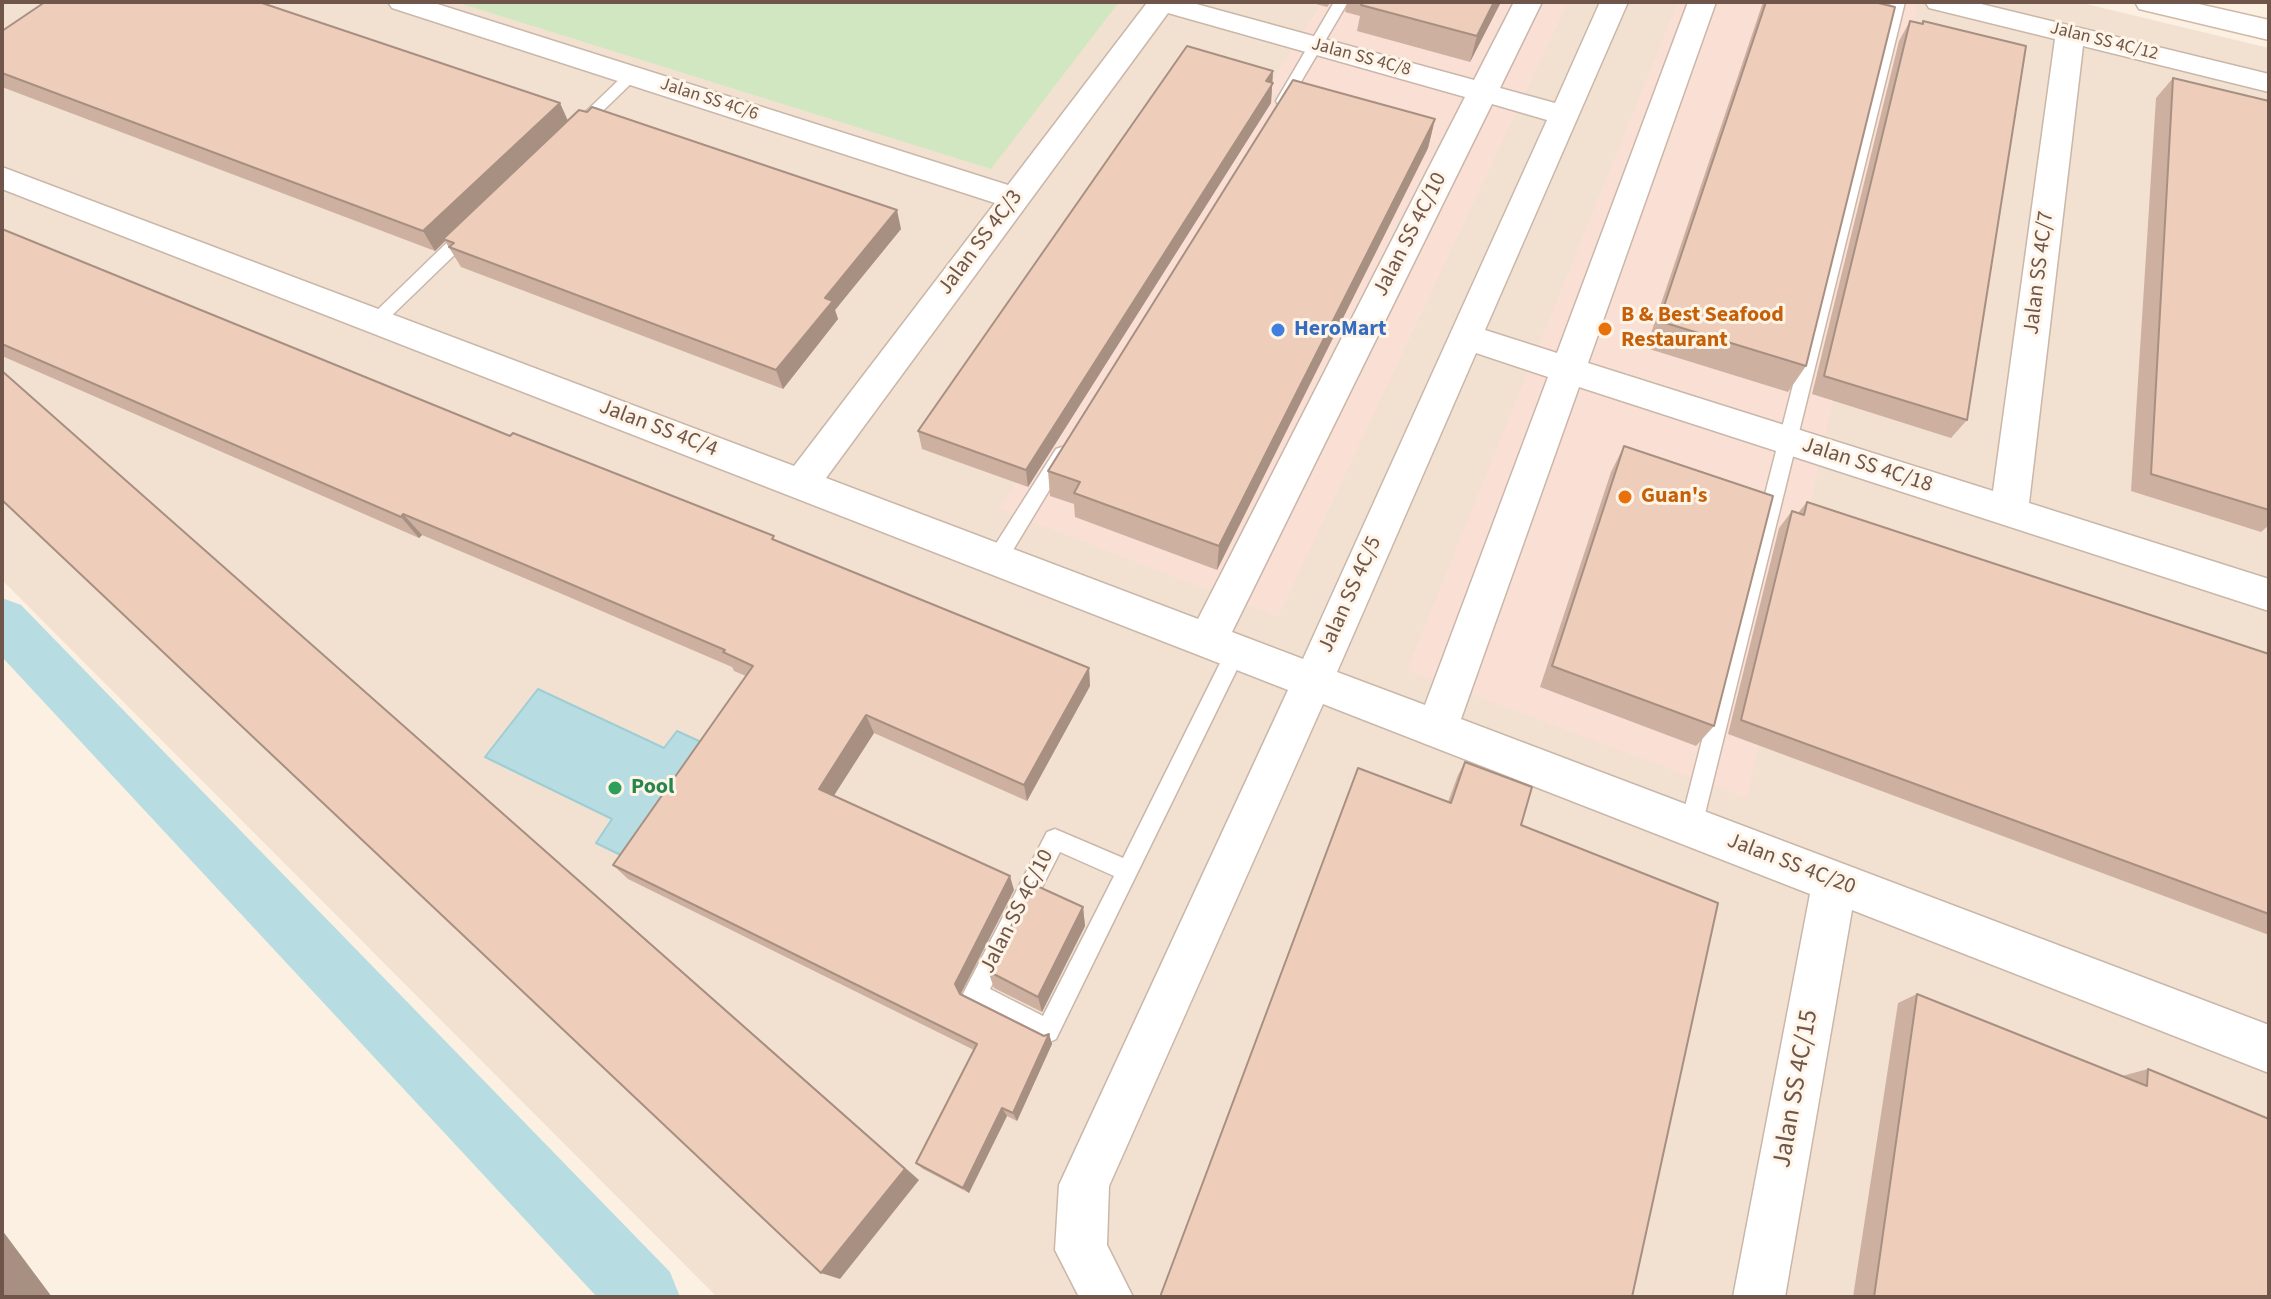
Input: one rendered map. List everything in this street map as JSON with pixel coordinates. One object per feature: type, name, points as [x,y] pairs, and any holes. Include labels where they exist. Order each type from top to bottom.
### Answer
[{"type":"street","name":"Jalan SS 4C/6","points":[[402,2],[1015,198]]},
{"type":"street","name":"Jalan SS 4C/8","points":[[1160,2],[1564,115]]},
{"type":"street","name":"Jalan SS 4C/3","points":[[801,484],[1160,2]]},
{"type":"street","name":"Jalan SS 4C/10","points":[[1222,646],[1528,2]]},
{"type":"street","name":"Jalan SS 4C/5","points":[[1107,1297],[1081,1250],[1084,1185],[1313,681],[1614,2]]},
{"type":"street","points":[[1437,728],[1570,371],[1702,2]]},
{"type":"street","name":"Jalan SS 4C/12","points":[[1939,2],[2269,83]]},
{"type":"street","points":[[2150,2],[2269,30]]},
{"type":"street","name":"Jalan SS 4C/7","points":[[2009,512],[2070,34]]},
{"type":"street","name":"Jalan SS 4C/4","points":[[2,177],[1313,681]]},
{"type":"street","name":"Jalan SS 4C/18","points":[[1466,337],[2269,595]]},
{"type":"street","name":"Jalan SS 4C/20","points":[[1313,681],[2269,1049]]},
{"type":"street","name":"Jalan SS 4C/15","points":[[1759,1297],[1835,881]]},
{"type":"lane","points":[[1275,114],[1341,2]]},
{"type":"lane","points":[[1691,826],[1898,2]]},
{"type":"lane","points":[[568,137],[632,75]]},
{"type":"lane","points":[[376,321],[480,222]]},
{"type":"lane","points":[[997,559],[1073,438]]},
{"type":"lane","name":"Jalan SS 4C/10","points":[[1128,871],[1055,839],[975,994],[1048,1031],[1128,871],[1222,646]]},
{"type":"shaded area","points":[[2,2],[2078,2],[2269,48],[2269,1297],[717,1297],[2,580]]},
{"type":"shaded area","points":[[1322,2],[1568,2],[1278,617],[999,509]]},
{"type":"shaded area","points":[[1678,2],[1901,2],[1918,6],[1747,798],[1407,670]]},
{"type":"green space","points":[[456,2],[1119,2],[991,169]]},
{"type":"water","name":"Pool","points":[[538,689],[664,748],[677,731],[710,746],[631,860],[596,843],[612,819],[485,757]]},
{"type":"building","points":[[45,2],[259,2],[560,103],[423,231],[2,73],[2,31]]},
{"type":"building","points":[[1363,2],[1494,2],[1477,36],[1361,5]]},
{"type":"building","points":[[1766,2],[1874,2],[1895,7],[1806,366],[1659,321]]},
{"type":"building","points":[[1910,21],[1923,24],[1923,21],[2026,46],[1967,420],[1824,376]]},
{"type":"building","points":[[1187,46],[1273,71],[1266,81],[1273,83],[1026,470],[918,431]]},
{"type":"building","points":[[2173,78],[2269,101],[2269,510],[2151,474]]},
{"type":"building","points":[[1293,80],[1435,119],[1219,546],[1074,493],[1080,482],[1048,471]]},
{"type":"building","points":[[592,107],[897,210],[825,298],[833,301],[776,370],[449,247],[454,243],[443,239],[579,110],[587,112]]},
{"type":"building","points":[[2,229],[510,436],[513,433],[774,536],[772,539],[1089,668],[1024,785],[866,715],[819,789],[1010,876],[955,984],[960,994],[1044,1036],[1049,1034],[1013,1113],[1002,1108],[963,1188],[916,1163],[977,1044],[613,865],[753,666],[723,652],[725,650],[403,514],[401,517],[2,344]]},
{"type":"building","points":[[2,371],[905,1169],[821,1273],[2,500]]},
{"type":"building","points":[[1624,446],[1773,496],[1714,726],[1552,666]]},
{"type":"building","points":[[1807,502],[2269,654],[2269,914],[1741,720],[1792,511],[1804,515]]},
{"type":"building","points":[[1465,762],[1532,787],[1521,825],[1718,903],[1632,1297],[1160,1297],[1358,768],[1451,803]]},
{"type":"building","points":[[1034,882],[1083,907],[1038,997],[988,971]]},
{"type":"building","points":[[1917,994],[2147,1086],[2148,1069],[2269,1119],[2269,1297],[1874,1297]]},
{"type":"waterway","points":[[2,621],[645,1297]]},
{"type":"place","name":"B & Best Seafood Restaurant","points":[[1605,329]]},
{"type":"place","name":"HeroMart","points":[[1278,330]]},
{"type":"place","name":"Guan's","points":[[1625,497]]},
{"type":"place","name":"Pool","points":[[615,788]]}]
